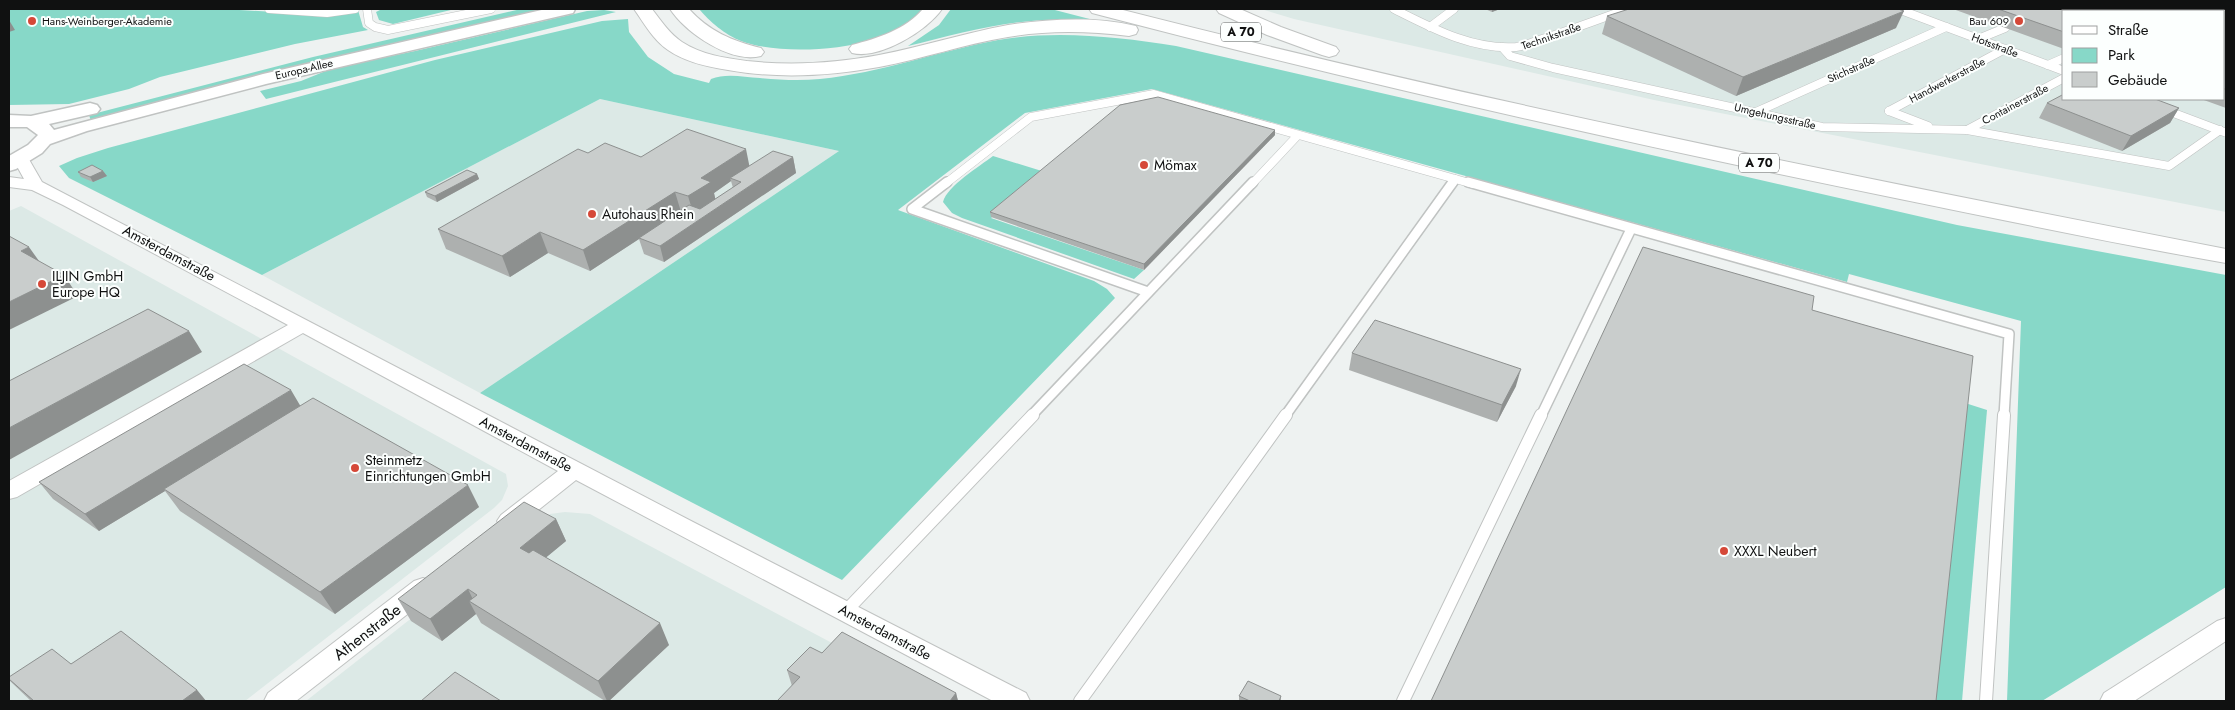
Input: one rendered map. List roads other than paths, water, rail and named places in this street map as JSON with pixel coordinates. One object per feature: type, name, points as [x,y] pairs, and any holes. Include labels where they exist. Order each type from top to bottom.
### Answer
[{"type":"highway","points":[[678,9],[700,31],[727,46],[758,52],[805,55],[847,51],[878,44],[911,30],[933,9]]},
{"type":"highway","name":"A 70","points":[[1098,9],[1466,99],[1753,162],[2226,256]]},
{"type":"highway","name":"A 70","points":[[1148,9],[1335,54],[1752,146],[2226,238]]},
{"type":"highway","points":[[1225,9],[1274,31],[1335,54]]},
{"type":"highway","points":[[642,10],[665,38],[688,52],[727,64],[772,69],[851,65],[897,57],[992,34],[1032,28],[1066,26],[1107,28],[1245,46]]},
{"type":"street","name":"Europa-Allee","points":[[9,121],[31,122],[74,113],[298,56],[505,9]]},
{"type":"street","name":"Europa-Allee","points":[[15,162],[35,150],[43,140],[80,127],[262,79],[567,9]]},
{"type":"street","points":[[31,122],[44,130],[43,140]]},
{"type":"street","points":[[15,162],[36,185]]},
{"type":"street","name":"Amsterdamstraße","points":[[9,182],[36,185],[574,470],[1017,701]]},
{"type":"street","points":[[9,491],[303,325]]},
{"type":"street","points":[[494,533],[574,470]]},
{"type":"street","name":"Athenstraße","points":[[277,701],[438,576]]},
{"type":"street","points":[[2113,701],[2226,628]]},
{"type":"lane","points":[[268,9],[314,10],[327,13],[355,9]]},
{"type":"lane","points":[[367,9],[369,23],[388,30],[492,9]]},
{"type":"lane","name":"Umgehungsstraße","points":[[1394,9],[1430,27],[1469,42],[1502,48],[1510,56],[1537,64],[1822,127],[1966,130],[2169,166],[2223,132]]},
{"type":"lane","points":[[1430,27],[1455,9]]},
{"type":"lane","name":"Technikstraße","points":[[1502,48],[1516,47],[1556,36],[1628,9]]},
{"type":"lane","name":"Hotsstraße","points":[[1898,9],[2062,70]]},
{"type":"lane","name":"Stichstraße","points":[[1756,112],[1946,27]]},
{"type":"lane","points":[[1978,39],[2005,28]]},
{"type":"lane","name":"Handwerkerstraße","points":[[1936,129],[1889,111],[2006,49]]},
{"type":"lane","points":[[2048,66],[2062,59]]},
{"type":"lane","name":"Containerstraße","points":[[1966,130],[2062,79]]},
{"type":"lane","points":[[1148,292],[912,209],[1031,117],[1154,94],[2009,334],[1986,701]]},
{"type":"lane","points":[[2155,106],[2223,132]]},
{"type":"lane","points":[[845,612],[1298,135]]},
{"type":"lane","points":[[1080,701],[1455,179]]},
{"type":"lane","points":[[1403,701],[1631,229]]},
{"type":"place","name":"Hans-Weinberger-Akademie","points":[[32,21]]},
{"type":"place","name":"Bau 609","points":[[2019,21]]},
{"type":"place","name":"Mömax","points":[[1144,165]]},
{"type":"place","name":"Autohaus Rhein","points":[[592,214]]},
{"type":"place","name":"ILJIN GmbH Europe HQ","points":[[42,284]]},
{"type":"place","name":"Steinmetz Einrichtungen GmbH","points":[[355,468]]},
{"type":"place","name":"XXXL Neubert","points":[[1724,551]]}]
